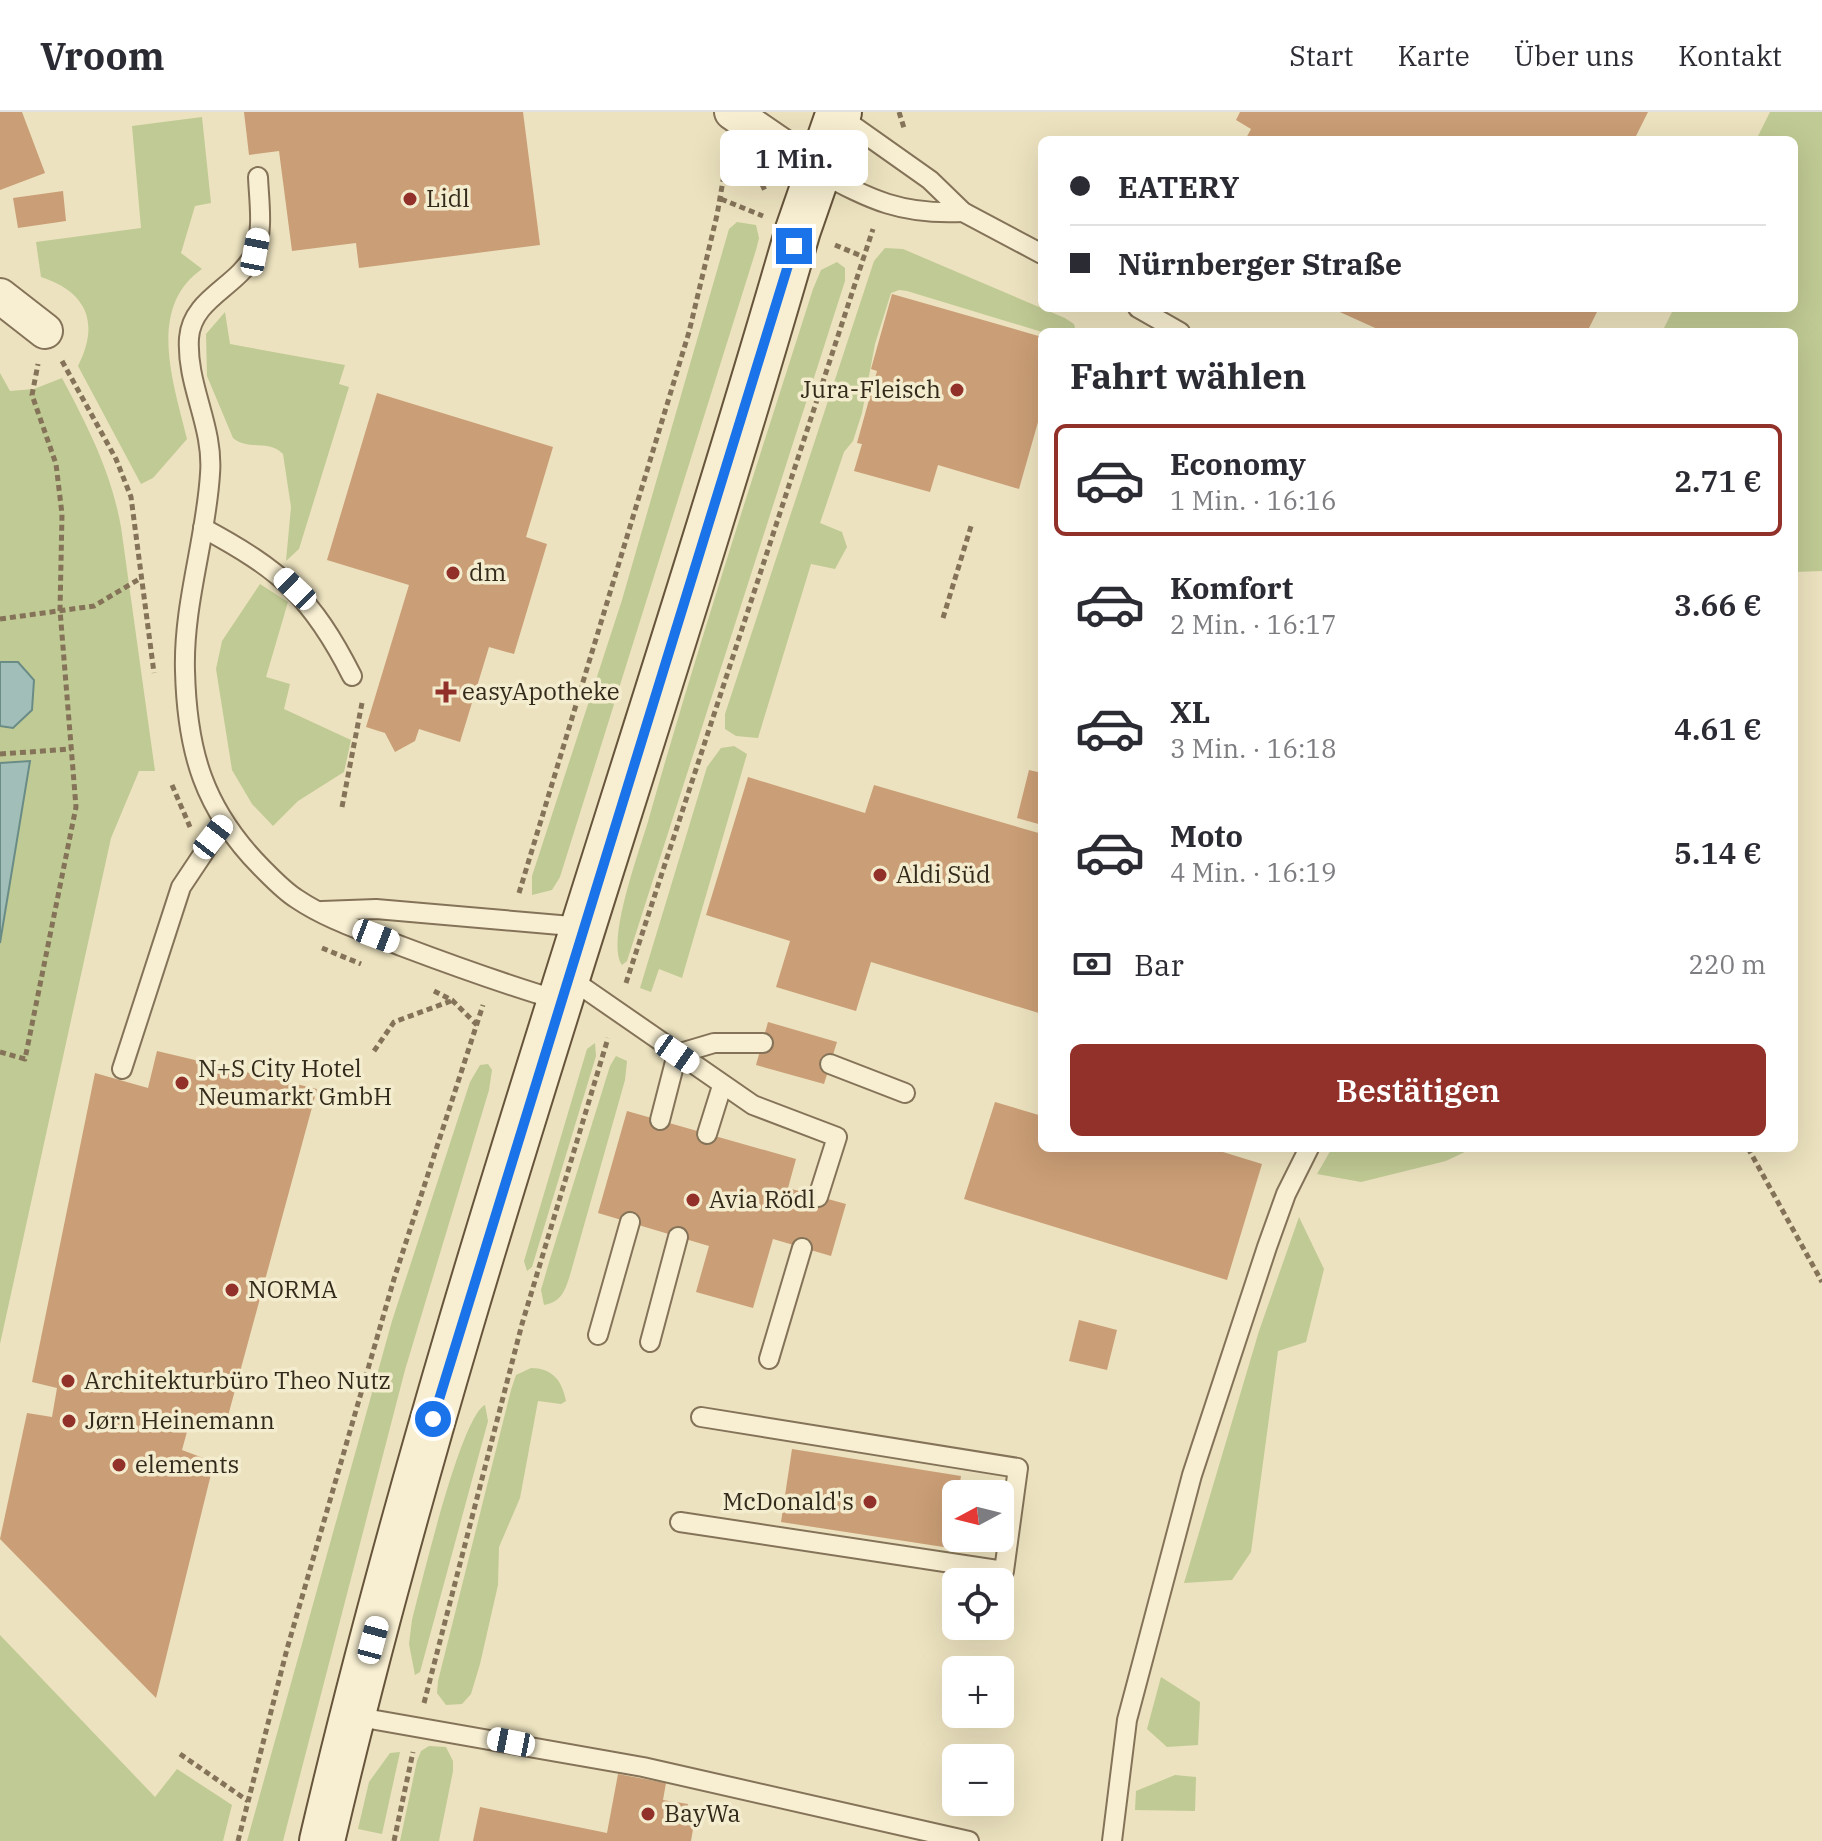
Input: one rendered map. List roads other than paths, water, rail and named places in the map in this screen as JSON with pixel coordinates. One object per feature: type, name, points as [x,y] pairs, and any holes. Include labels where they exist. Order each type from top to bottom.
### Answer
[{"type":"main road","points":[[322,1841],[440,1392],[836,113]]},
{"type":"street","points":[[731,125],[818,171]]},
{"type":"street","points":[[0,296],[45,331]]},
{"type":"lane","points":[[836,113],[930,180],[963,212],[1038,252]]},
{"type":"lane","points":[[818,171],[869,199],[896,209],[963,212]]},
{"type":"lane","points":[[258,177],[260,225],[255,252],[243,271],[199,310],[189,335],[191,368],[212,449],[203,528],[186,626],[185,672],[191,731],[201,779],[223,824],[274,880],[296,899],[319,911],[491,980],[564,989],[677,1054],[753,1105],[837,1137],[818,1197]]},
{"type":"lane","points":[[1145,312],[1173,328]]},
{"type":"lane","points":[[203,528],[247,552],[308,602],[328,629],[352,676]]},
{"type":"lane","points":[[122,1069],[181,887],[223,824]]},
{"type":"lane","points":[[319,911],[376,909],[583,927]]},
{"type":"lane","points":[[677,1054],[714,1043],[763,1043]]},
{"type":"lane","points":[[660,1120],[677,1054]]},
{"type":"lane","points":[[830,1064],[905,1093]]},
{"type":"lane","points":[[707,1134],[722,1086]]},
{"type":"lane","points":[[1112,1841],[1127,1720],[1171,1550],[1267,1247],[1286,1194],[1307,1152]]},
{"type":"lane","points":[[598,1335],[630,1222]]},
{"type":"lane","points":[[650,1342],[678,1237]]},
{"type":"lane","points":[[769,1359],[802,1248]]},
{"type":"lane","points":[[680,1522],[1004,1571],[1018,1468],[701,1417]]},
{"type":"lane","points":[[353,1716],[643,1767],[969,1841]]},
{"type":"water","points":[[0,662],[18,662],[34,680],[32,710],[13,728],[0,726]]},
{"type":"water","points":[[30,761],[0,943],[0,763]]},
{"type":"place","name":"Lidl","points":[[410,199]]},
{"type":"place","name":"Jura-Fleisch","points":[[957,390]]},
{"type":"place","name":"dm","points":[[453,573]]},
{"type":"place","name":"easyApotheke","points":[[446,692]]},
{"type":"place","name":"Aldi Süd","points":[[880,875]]},
{"type":"place","name":"N+S City Hotel Neumarkt GmbH","points":[[182,1083]]},
{"type":"place","name":"Avia Rödl","points":[[693,1200]]},
{"type":"place","name":"NORMA","points":[[232,1290]]},
{"type":"place","name":"Architekturbüro Theo Nutz","points":[[68,1381]]},
{"type":"place","name":"Jørn Heinemann","points":[[69,1421]]},
{"type":"place","name":"elements","points":[[119,1465]]},
{"type":"place","name":"McDonald's","points":[[870,1502]]},
{"type":"place","name":"BayWa","points":[[648,1814]]}]
